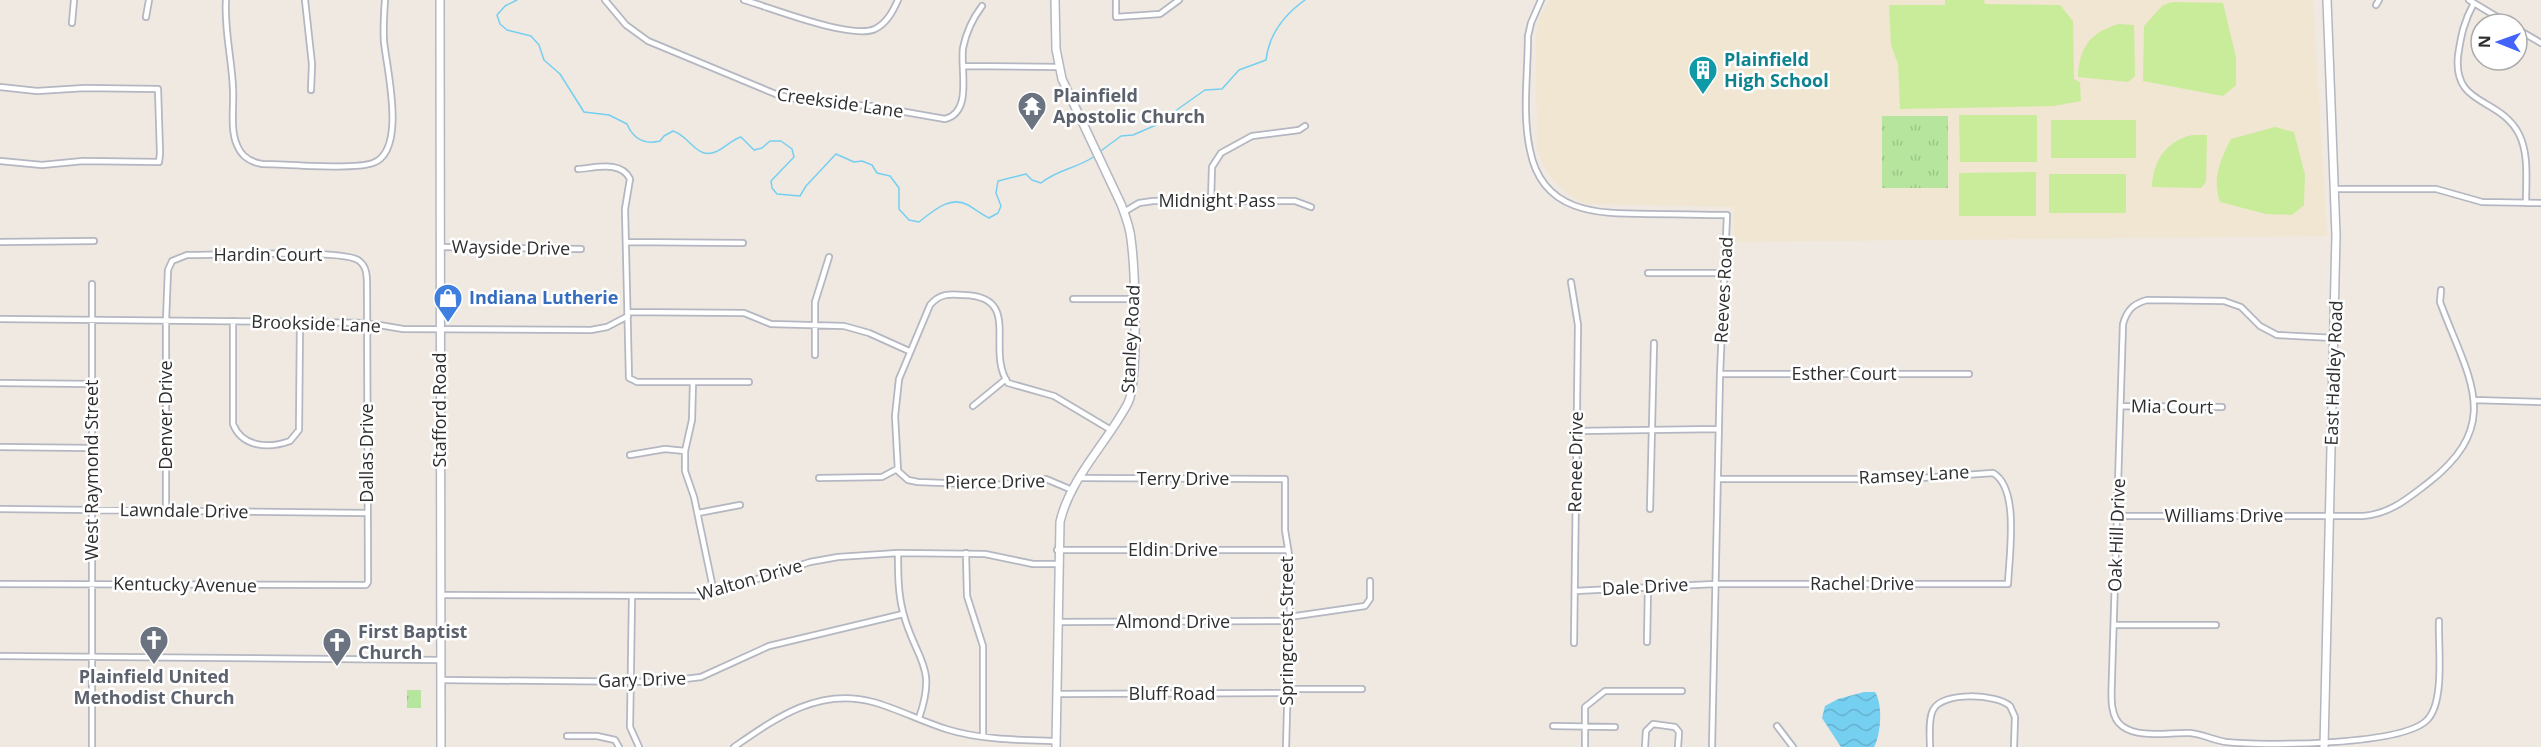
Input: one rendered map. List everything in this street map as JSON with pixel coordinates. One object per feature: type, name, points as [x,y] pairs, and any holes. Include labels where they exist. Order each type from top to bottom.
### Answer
[{"type":"street","points":[[72,23],[74,0]]},
{"type":"street","points":[[146,17],[149,0]]},
{"type":"street","points":[[226,0],[226,32],[233,88],[235,141],[243,154],[250,160],[262,164],[360,165],[381,159],[388,152],[391,142],[392,99],[384,35],[385,0]]},
{"type":"street","points":[[305,0],[312,90]]},
{"type":"street","name":"Stafford Road","points":[[440,0],[441,747]]},
{"type":"street","name":"Creekside Lane","points":[[604,0],[633,31],[657,46],[761,89],[802,101],[871,106],[949,118],[961,106],[963,66]]},
{"type":"street","points":[[744,0],[855,32],[880,26],[889,17],[898,0]]},
{"type":"street","name":"Stanley Road","points":[[1054,0],[1059,67],[1066,90],[1124,212],[1131,236],[1134,299],[1132,394],[1072,490],[1059,522],[1056,744]]},
{"type":"street","points":[[1116,0],[1116,17],[1160,14],[1179,0]]},
{"type":"street","name":"Reeves Road","points":[[1541,0],[1528,36],[1529,148],[1541,179],[1554,194],[1571,205],[1596,213],[1727,215],[1718,429],[1712,747]]},
{"type":"street","name":"East Hadley Road","points":[[2324,744],[2336,189],[2327,0]]},
{"type":"street","points":[[2489,12],[2472,2],[2461,28],[2458,77],[2463,88],[2506,117],[2519,135],[2525,153],[2526,203]]},
{"type":"street","points":[[982,6],[966,35],[963,66],[1059,67]]},
{"type":"street","points":[[0,87],[37,91],[85,88],[158,89],[159,162],[83,161],[42,165],[0,161]]},
{"type":"street","points":[[1211,201],[1212,168],[1221,153],[1252,136],[1299,130],[1305,126]]},
{"type":"street","points":[[578,169],[617,167],[628,175],[630,183],[625,202],[628,374],[631,380],[749,382]]},
{"type":"street","points":[[2336,189],[2436,189],[2482,202],[2541,203]]},
{"type":"street","name":"Midnight Pass","points":[[1124,212],[1146,202],[1295,201],[1311,207]]},
{"type":"street","points":[[0,242],[94,241]]},
{"type":"street","points":[[627,242],[743,243]]},
{"type":"street","name":"Wayside Drive","points":[[440,248],[581,249]]},
{"type":"street","name":"Hardin Court","points":[[166,320],[168,270],[175,258],[187,255],[292,254],[347,256],[363,264],[367,275],[367,323]]},
{"type":"street","points":[[815,356],[816,293],[829,256]]},
{"type":"street","points":[[1648,273],[1725,273]]},
{"type":"street","name":"Renee Drive","points":[[1571,282],[1578,325],[1574,643]]},
{"type":"street","name":"West Raymond Street","points":[[92,284],[93,747]]},
{"type":"street","points":[[2441,290],[2440,302],[2474,400],[2541,402]]},
{"type":"street","points":[[819,478],[882,477],[897,469],[895,402],[899,379],[930,305],[945,294],[980,295],[996,307],[1000,366],[1006,379],[1018,387],[1054,396],[1111,429]]},
{"type":"street","points":[[1073,299],[1134,299]]},
{"type":"street","name":"Oak Hill Drive","points":[[2259,744],[2223,741],[2191,733],[2137,732],[2122,726],[2112,708],[2125,317],[2133,306],[2147,300],[2224,300],[2241,307],[2260,326],[2277,335],[2334,338]]},
{"type":"street","name":"Brookside Lane","points":[[0,319],[367,323],[403,329],[598,329],[628,314],[744,313],[771,324],[844,326],[861,330],[909,351]]},
{"type":"street","name":"Denver Drive","points":[[166,320],[166,511]]},
{"type":"street","points":[[233,321],[233,424],[237,434],[245,442],[261,444],[290,441],[299,430],[300,322]]},
{"type":"street","name":"Dallas Drive","points":[[367,323],[368,582]]},
{"type":"street","points":[[1650,508],[1654,343]]},
{"type":"street","name":"Esther Court","points":[[1720,374],[1969,374]]},
{"type":"street","points":[[973,406],[1006,379]]},
{"type":"street","points":[[693,382],[692,420],[685,450],[685,471],[698,513],[714,593]]},
{"type":"street","points":[[0,383],[92,384]]},
{"type":"street","name":"Williams Drive","points":[[2117,516],[2372,516],[2394,508],[2449,467],[2469,439],[2474,416],[2474,400]]},
{"type":"street","name":"Mia Court","points":[[2121,406],[2222,407]]},
{"type":"street","points":[[1576,431],[1651,428],[1718,429]]},
{"type":"street","points":[[0,447],[92,448]]},
{"type":"street","points":[[630,455],[665,449],[685,450]]},
{"type":"street","name":"Pierce Drive","points":[[897,469],[908,480],[918,483],[996,485],[1046,479],[1072,490]]},
{"type":"street","name":"Ramsey Lane","points":[[1718,479],[1906,479],[1993,473],[1999,476],[2009,493],[2008,584]]},
{"type":"street","name":"Terry Drive","points":[[1081,478],[1285,479]]},
{"type":"street","name":"Springcrest Street","points":[[1285,479],[1285,530],[1291,567],[1286,747]]},
{"type":"street","points":[[698,513],[740,505]]},
{"type":"street","name":"Lawndale Drive","points":[[0,509],[367,513]]},
{"type":"street","name":"Eldin Drive","points":[[1057,550],[1288,550]]},
{"type":"street","points":[[898,553],[898,579],[903,614],[927,674],[927,693],[919,718]]},
{"type":"street","name":"Walton Drive","points":[[441,596],[691,597],[714,593],[810,562],[838,557],[898,553],[966,553],[1034,564],[1057,564]]},
{"type":"street","points":[[966,553],[967,596],[983,646],[983,736]]},
{"type":"street","name":"Almond Drive","points":[[1057,622],[1289,619],[1365,606],[1370,599],[1370,581]]},
{"type":"street","name":"Kentucky Avenue","points":[[0,584],[361,587],[368,582]]},
{"type":"street","name":"Dale Drive","points":[[1575,591],[1715,584]]},
{"type":"street","name":"Rachel Drive","points":[[1715,584],[2008,584]]},
{"type":"street","points":[[1647,642],[1648,587]]},
{"type":"street","points":[[629,747],[638,745],[630,728],[633,597]]},
{"type":"street","name":"Gary Drive","points":[[441,680],[631,682],[701,677],[769,646],[903,614]]},
{"type":"street","points":[[2259,744],[2324,744],[2355,741],[2411,730],[2428,719],[2438,695],[2439,621]]},
{"type":"street","points":[[2114,625],[2216,624]]},
{"type":"street","points":[[0,656],[441,660]]},
{"type":"street","name":"Bluff Road","points":[[1058,694],[1362,689]]},
{"type":"street","points":[[1585,747],[1585,707],[1605,691],[1682,691]]},
{"type":"street","points":[[734,747],[797,707],[817,701],[847,698],[870,701],[946,729],[983,736],[1056,744]]},
{"type":"street","points":[[1930,747],[1931,717],[1936,705],[1946,698],[2001,699],[2010,706],[2014,717],[2014,747]]},
{"type":"street","points":[[1645,747],[1646,731],[1653,724],[1670,725],[1679,732],[1678,747]]},
{"type":"street","points":[[1553,726],[1615,727]]},
{"type":"street","points":[[1777,726],[1793,747]]},
{"type":"street","points":[[567,736],[597,736],[615,740],[620,747]]},
{"type":"shaded area","points":[[1550,0],[2313,0],[2327,236],[1734,242],[1734,207],[1587,204],[1575,199],[1556,184],[1543,165],[1537,146],[1536,39],[1540,17]]},
{"type":"green space","points":[[1945,0],[1984,0],[1985,4],[2060,5],[2073,21],[2074,79],[2080,82],[2081,101],[2054,106],[1900,109],[1898,64],[1891,45],[1889,5],[1945,5]]},
{"type":"green space","points":[[2173,2],[2223,3],[2236,57],[2236,85],[2223,96],[2143,81],[2144,26],[2163,5]]},
{"type":"green space","points":[[2119,24],[2134,25],[2135,76],[2128,82],[2078,77],[2081,58],[2088,43],[2100,32]]},
{"type":"green space","points":[[1959,115],[2037,115],[2037,162],[1960,162]]},
{"type":"green space","points":[[1882,116],[1948,116],[1948,188],[1882,188]]},
{"type":"green space","points":[[2051,120],[2136,120],[2136,158],[2051,158]]},
{"type":"green space","points":[[2275,127],[2294,132],[2305,175],[2304,205],[2292,215],[2266,214],[2220,202],[2217,185],[2218,170],[2231,139]]},
{"type":"green space","points":[[2192,135],[2207,135],[2206,182],[2201,188],[2152,187],[2158,161],[2168,147]]},
{"type":"green space","points":[[2036,172],[2036,216],[1959,216],[1959,173]]},
{"type":"green space","points":[[2049,174],[2126,174],[2126,213],[2049,213]]},
{"type":"green space","points":[[407,690],[421,690],[421,708],[407,708]]},
{"type":"water","points":[[1864,692],[1875,692],[1878,698],[1880,720],[1874,747],[1841,747],[1822,718],[1825,706],[1838,699]]},
{"type":"waterway","points":[[517,0],[505,6],[497,15],[500,24],[507,30],[531,36],[539,45],[544,60],[560,74],[584,112],[609,115],[627,124],[632,133],[644,141],[660,141],[673,131],[701,152],[706,153],[716,152],[741,137],[754,150],[762,148],[770,141],[781,141],[792,149],[794,157],[771,181],[772,188],[777,194],[800,196],[806,186],[836,154],[854,162],[862,161],[872,165],[877,173],[890,176],[899,188],[899,209],[909,220],[919,222],[942,206],[955,202],[968,205],[989,218],[998,213],[1001,206],[996,193],[998,181],[1026,174],[1032,180],[1041,183],[1095,156]]},
{"type":"waterway","points":[[1098,153],[1121,136],[1133,135],[1170,119],[1178,109],[1205,90],[1222,89],[1239,70],[1266,60],[1270,42],[1279,26],[1290,12],[1305,0]]},
{"type":"place","name":"Plainfield High School","points":[[1703,96]]},
{"type":"place","name":"Plainfield Apostolic Church","points":[[1032,132]]},
{"type":"place","name":"Indiana Lutherie","points":[[448,324]]},
{"type":"place","name":"Plainfield United Methodist Church","points":[[154,666]]},
{"type":"place","name":"First Baptist Church","points":[[337,668]]}]
